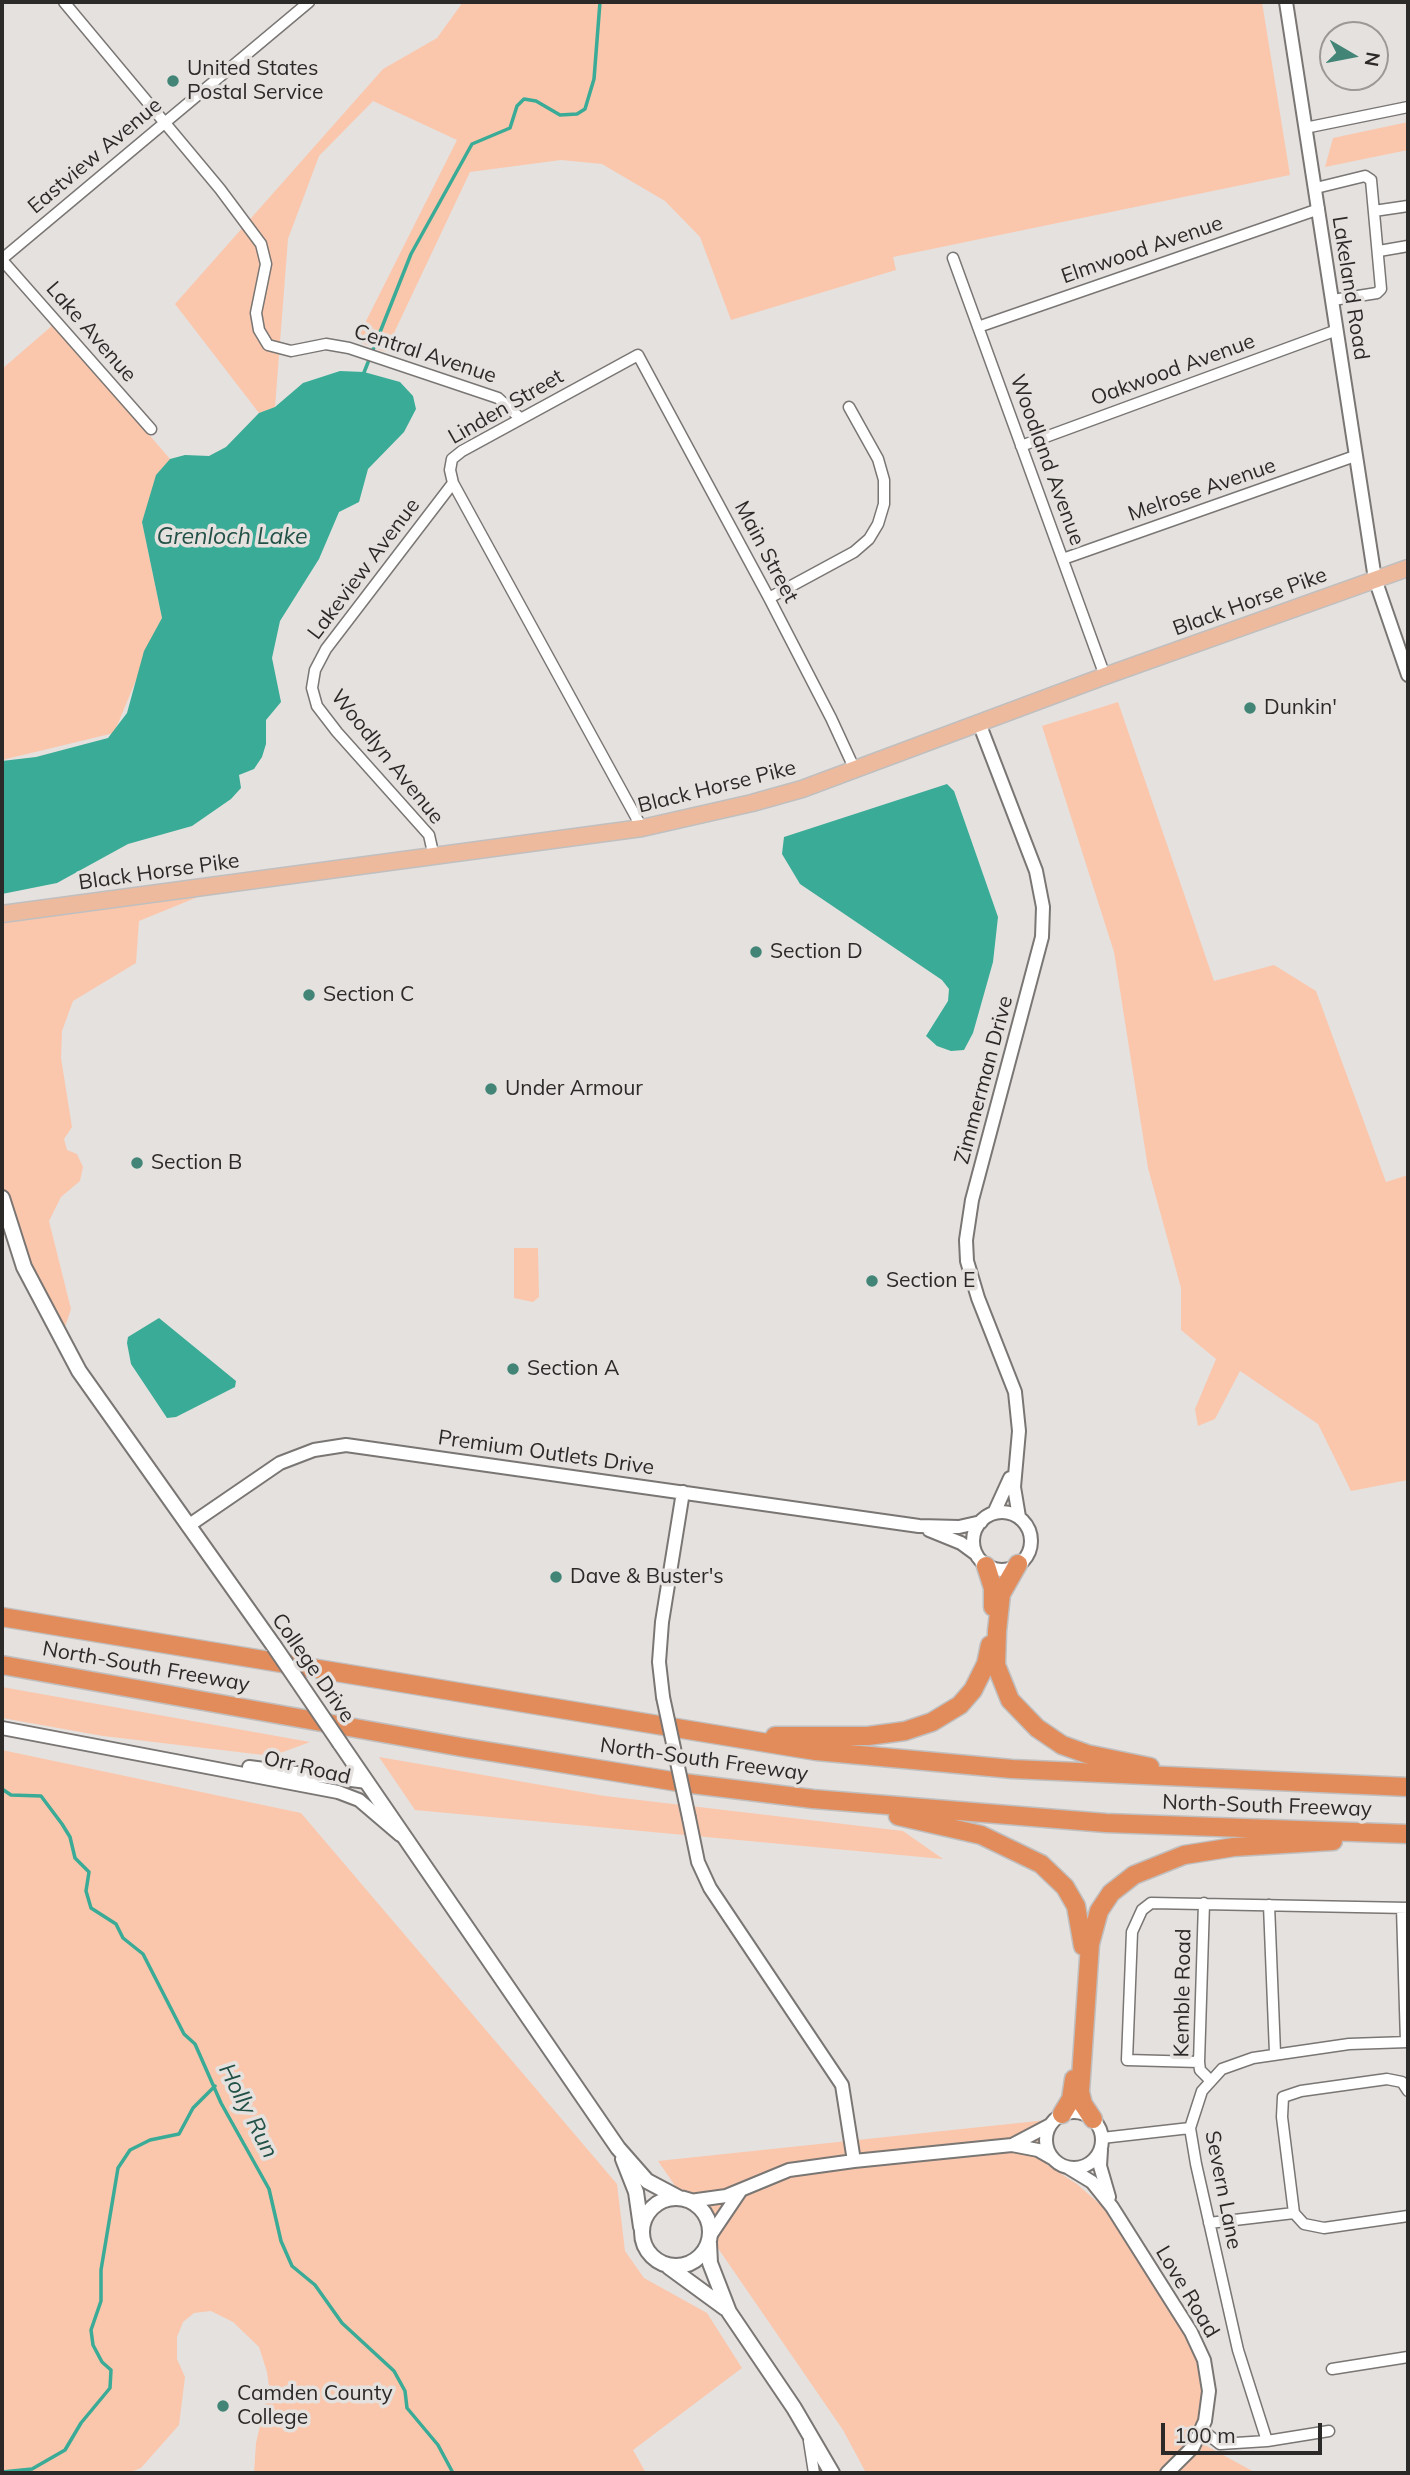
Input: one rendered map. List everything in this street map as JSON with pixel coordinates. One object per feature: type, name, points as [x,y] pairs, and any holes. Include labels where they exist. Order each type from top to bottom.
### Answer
[{"type":"highway","points":[[722,1735],[888,1734],[920,1726],[953,1710],[973,1690],[989,1652],[994,1598],[981,1560]]},
{"type":"highway","points":[[1018,1564],[1001,1594],[996,1665],[1005,1693],[1025,1718],[1062,1745],[1087,1754],[1136,1765],[1254,1781]]},
{"type":"highway","name":"North-South Freeway","points":[[2,1617],[816,1751],[1012,1769],[1408,1787]]},
{"type":"highway","name":"North-South Freeway","points":[[2,1665],[474,1749],[684,1783],[813,1799],[1106,1824],[1402,1834]]},
{"type":"highway","points":[[813,1799],[981,1835],[1028,1855],[1065,1887],[1080,1916],[1083,1945],[1074,2085],[1056,2120]]},
{"type":"highway","points":[[1093,2119],[1083,2104],[1080,2092],[1090,1944],[1099,1911],[1111,1893],[1134,1875],[1184,1855],[1234,1847],[1402,1834]]},
{"type":"main road","name":"Black Horse Pike","points":[[2,914],[642,828],[752,803],[855,770],[1105,676],[1408,568]]},
{"type":"main road","name":"College Drive","points":[[2,1198],[24,1268],[79,1371],[274,1646],[618,2148],[647,2181],[684,2199]]},
{"type":"main road","name":"College Drive","points":[[618,2148],[636,2192],[642,2234]]},
{"type":"main road","points":[[729,2312],[708,2293],[647,2250],[642,2234],[645,2219],[654,2206],[667,2199],[684,2199],[705,2214],[710,2263],[729,2312],[832,2473]]},
{"type":"main road","points":[[665,2264],[677,2266],[692,2263],[709,2240]]},
{"type":"main road","points":[[805,2427],[823,2473]]},
{"type":"street","name":"Central Avenue","points":[[64,2],[261,244],[266,264],[256,313],[262,338],[268,345],[284,351],[332,345],[367,354],[498,398],[520,418]]},
{"type":"street","name":"Eastview Avenue","points":[[2,259],[309,2]]},
{"type":"street","name":"Lakeland Road","points":[[1286,2],[1375,579],[1408,676]]},
{"type":"street","points":[[1305,128],[1408,107]]},
{"type":"street","points":[[1316,188],[1368,177],[1374,211],[1381,289],[1377,293],[1333,300]]},
{"type":"street","points":[[1374,211],[1408,206]]},
{"type":"street","name":"Elmwood Avenue","points":[[978,327],[1318,209]]},
{"type":"street","points":[[1379,251],[1408,246]]},
{"type":"street","name":"Woodland Avenue","points":[[953,258],[1105,676]]},
{"type":"street","name":"Lake Avenue","points":[[2,259],[152,429]]},
{"type":"street","name":"Oakwood Avenue","points":[[1021,446],[1337,330]]},
{"type":"street","name":"Linden Street","points":[[453,483],[450,464],[456,455],[638,355]]},
{"type":"street","name":"Main Street","points":[[638,355],[769,598],[855,770]]},
{"type":"street","points":[[769,598],[854,552],[869,539],[878,524],[884,504],[884,480],[878,459],[849,407]]},
{"type":"street","name":"Melrose Avenue","points":[[1063,559],[1355,456]]},
{"type":"street","points":[[453,483],[642,828]]},
{"type":"street","name":"Lakeview Avenue","points":[[313,681],[326,649],[453,483]]},
{"type":"street","name":"Woodlyn Avenue","points":[[313,681],[314,698],[321,712],[425,830],[434,857]]},
{"type":"street","name":"Zimmerman Drive","points":[[979,723],[1036,871],[1043,907],[1042,937],[972,1200],[966,1240],[967,1261],[978,1298],[1015,1392],[1019,1431],[1016,1450],[1006,1491],[994,1513]]},
{"type":"street","name":"Premium Outlets Drive","points":[[188,1526],[280,1463],[314,1450],[346,1445],[919,1526],[959,1527],[981,1522]]},
{"type":"street","name":"Zimmerman Drive","points":[[1016,1450],[1015,1499],[1019,1517]]},
{"type":"street","points":[[683,1492],[659,1662],[663,1697],[698,1862],[710,1888],[842,2085],[854,2161]]},
{"type":"street","points":[[1004,1512],[1019,1517],[1027,1527],[1030,1540],[1028,1553],[1018,1564],[1006,1570],[981,1560],[973,1536],[981,1522],[994,1513],[1004,1512]]},
{"type":"street","name":"Premium Outlets Drive","points":[[919,1526],[961,1543],[981,1560]]},
{"type":"street","name":"Orr Road","points":[[2,1728],[180,1760],[349,1795],[411,1844]]},
{"type":"street","name":"Orr Road","points":[[180,1760],[367,1782]]},
{"type":"street","points":[[1199,2062],[1127,2060],[1132,1932],[1135,1920],[1151,1903],[1405,1908],[1407,2042],[1349,2044],[1275,2053],[1235,2063],[1222,2069],[1210,2080]]},
{"type":"street","name":"Kemble Road","points":[[1204,1903],[1199,2062],[1200,2070],[1210,2080]]},
{"type":"street","points":[[1269,1905],[1275,2053]]},
{"type":"street","points":[[1408,2091],[1402,2082],[1387,2079],[1301,2091],[1283,2097],[1282,2117],[1294,2213],[1304,2224],[1324,2228],[1408,2216]]},
{"type":"street","name":"Severn Lane","points":[[1210,2080],[1196,2106],[1191,2127],[1209,2223],[1238,2350],[1267,2441]]},
{"type":"street","points":[[1012,2146],[1056,2120],[1078,2111],[1093,2119],[1102,2142]]},
{"type":"street","points":[[1052,2158],[1046,2142],[1056,2120]]},
{"type":"street","points":[[684,2199],[742,2190],[789,2170],[1012,2146],[1038,2150],[1069,2168],[1088,2164],[1102,2142],[1191,2127]]},
{"type":"street","name":"Love Road","points":[[1102,2142],[1100,2166],[1112,2207]]},
{"type":"street","name":"Love Road","points":[[1069,2168],[1092,2182],[1112,2207],[1191,2332],[1204,2360],[1209,2391],[1202,2430],[1187,2455],[1167,2473]]},
{"type":"street","points":[[709,2240],[742,2190]]},
{"type":"street","points":[[1209,2223],[1294,2213]]},
{"type":"street","points":[[1332,2368],[1408,2357]]},
{"type":"street","points":[[805,2427],[814,2473]]},
{"type":"street","points":[[1202,2430],[1220,2444],[1267,2441],[1329,2431]]},
{"type":"shaded area","points":[[463,2],[1262,2],[1290,175],[893,257],[896,270],[731,320],[700,237],[665,201],[602,164],[561,160],[470,172],[385,352],[356,341],[457,140],[373,101],[319,156],[288,239],[275,407],[259,413],[175,304],[383,69],[437,38]]},
{"type":"shaded area","points":[[1408,122],[1408,150],[1325,167],[1333,138]]},
{"type":"shaded area","points":[[54,324],[170,459],[142,522],[162,618],[114,733],[2,760],[2,369]]},
{"type":"shaded area","points":[[1118,702],[1214,981],[1274,965],[1316,991],[1386,1182],[1408,1175],[1408,1480],[1351,1491],[1318,1424],[1240,1371],[1215,1419],[1198,1426],[1195,1409],[1216,1359],[1181,1330],[1181,1288],[1148,1168],[1114,952],[1042,726]]},
{"type":"shaded area","points":[[232,883],[139,921],[136,963],[73,1001],[62,1031],[61,1058],[72,1127],[64,1139],[67,1150],[77,1154],[83,1167],[80,1181],[61,1197],[49,1221],[71,1309],[61,1339],[2,1198],[2,914]]},
{"type":"shaded area","points":[[514,1248],[538,1248],[539,1297],[533,1302],[514,1298]]},
{"type":"shaded area","points":[[2,1687],[310,1742],[272,1756],[103,1736],[2,1718]]},
{"type":"shaded area","points":[[2,1750],[301,1813],[617,2184],[625,2251],[644,2278],[707,2313],[742,2368],[633,2450],[646,2473],[254,2473],[256,2443],[269,2386],[267,2372],[259,2347],[233,2322],[211,2311],[194,2313],[183,2322],[177,2337],[177,2359],[185,2377],[179,2425],[141,2468],[128,2473],[2,2473]]},
{"type":"shaded area","points":[[379,1757],[605,1796],[903,1831],[943,1859],[415,1810]]},
{"type":"shaded area","points":[[1047,2120],[1047,2165],[1077,2184],[1103,2207],[1187,2335],[1201,2366],[1204,2395],[1194,2439],[1256,2473],[866,2473],[843,2430],[658,2161]]},
{"type":"water","name":"Grenloch Lake","points":[[340,371],[364,372],[400,382],[413,396],[416,409],[404,432],[368,469],[359,502],[339,512],[319,559],[280,621],[272,658],[281,702],[266,720],[266,744],[262,757],[254,769],[239,775],[241,788],[231,799],[192,826],[128,844],[57,883],[2,894],[2,761],[36,757],[108,738],[127,713],[144,651],[162,618],[142,522],[156,475],[170,459],[185,455],[209,456],[226,447],[259,413],[275,407],[303,383]]},
{"type":"water","points":[[947,784],[954,791],[998,917],[993,962],[973,1033],[964,1050],[951,1051],[937,1046],[926,1036],[948,1001],[949,989],[942,980],[800,884],[782,854],[784,837]]},
{"type":"water","points":[[159,1318],[236,1381],[235,1387],[176,1417],[167,1418],[131,1364],[127,1343],[128,1337]]},
{"type":"waterway","points":[[363,375],[411,254],[472,144],[510,128],[517,106],[524,99],[536,101],[560,115],[577,114],[585,109],[594,79],[600,2]]},
{"type":"waterway","name":"Holly Run","points":[[2,1789],[11,1795],[41,1796],[62,1824],[70,1837],[75,1858],[89,1872],[86,1891],[91,1908],[116,1924],[123,1938],[143,1954],[184,2034],[195,2044],[221,2103],[269,2189],[281,2241],[292,2266],[315,2285],[342,2323],[394,2371],[405,2391],[407,2408],[438,2445],[453,2473]]},
{"type":"waterway","points":[[2,2472],[32,2469],[65,2450],[81,2423],[110,2388],[111,2370],[102,2362],[93,2345],[91,2330],[101,2301],[101,2270],[118,2168],[130,2150],[150,2140],[179,2134],[193,2108],[215,2086]]},
{"type":"place","name":"United States Postal Service","points":[[173,81]]},
{"type":"place","name":"Dunkin'","points":[[1250,708]]},
{"type":"place","name":"Section D","points":[[756,952]]},
{"type":"place","name":"Section C","points":[[309,995]]},
{"type":"place","name":"Under Armour","points":[[491,1089]]},
{"type":"place","name":"Section B","points":[[137,1163]]},
{"type":"place","name":"Section E","points":[[872,1281]]},
{"type":"place","name":"Section A","points":[[513,1369]]},
{"type":"place","name":"Dave & Buster's","points":[[556,1577]]},
{"type":"place","name":"Camden County College","points":[[223,2406]]}]
